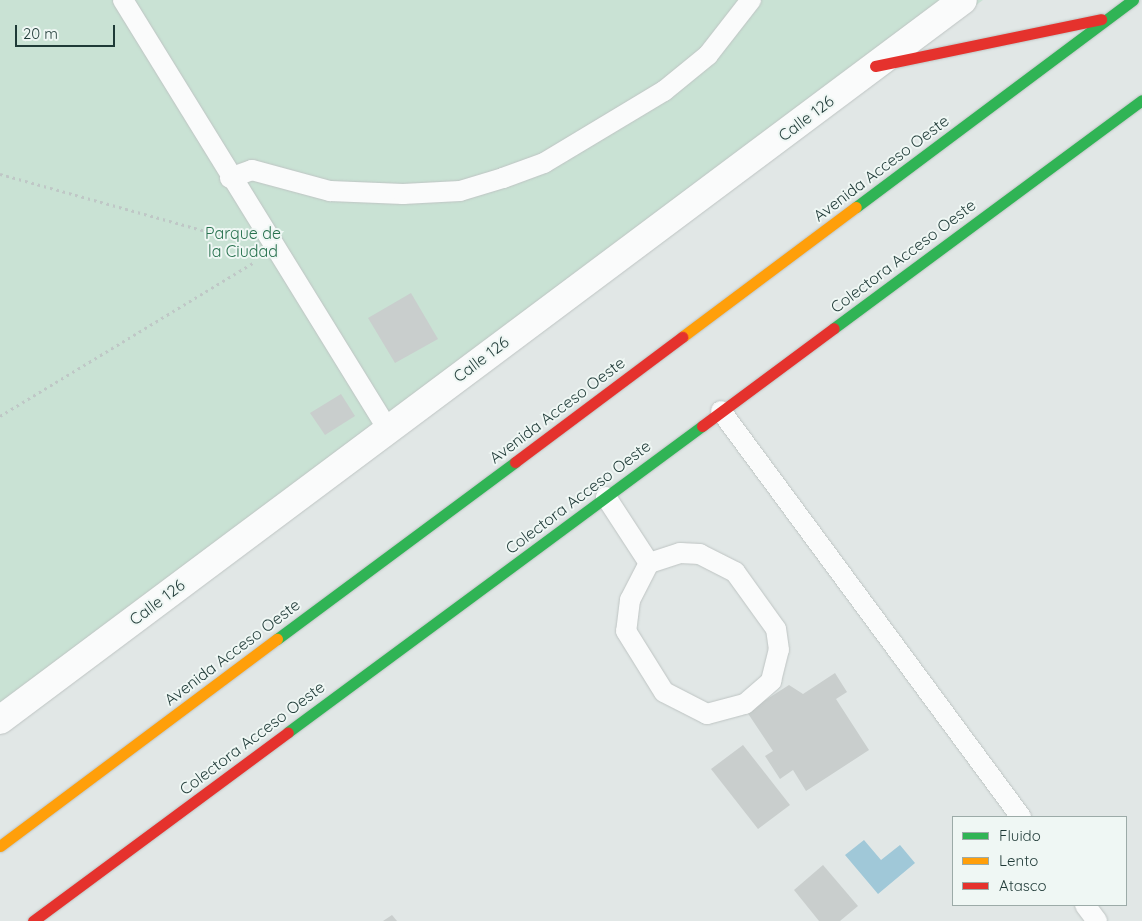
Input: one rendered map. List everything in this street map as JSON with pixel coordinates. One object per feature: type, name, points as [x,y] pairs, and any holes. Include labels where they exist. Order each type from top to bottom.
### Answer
[{"type":"main road","name":"Avenida Acceso Oeste","points":[[0,846],[1133,0]]},
{"type":"main road","points":[[875,66],[1110,18]]},
{"type":"main road","name":"Colectora Acceso Oeste","points":[[33,921],[1142,100]]},
{"type":"street","name":"Calle 126","points":[[0,720],[388,428],[963,0]]},
{"type":"lane","points":[[123,0],[230,178],[388,428]]},
{"type":"lane","points":[[230,178],[252,170],[330,191],[403,194],[460,191],[503,178],[568,150],[664,91],[708,55],[751,0]]},
{"type":"lane","points":[[721,411],[1020,816]]},
{"type":"lane","points":[[606,497],[650,563]]},
{"type":"lane","points":[[680,553],[700,554],[734,572],[776,629],[779,650],[771,681],[745,704],[707,714],[664,692],[626,631],[630,600],[650,563],[680,553]]},
{"type":"lane","points":[[1087,906],[1098,921]]},
{"type":"path","points":[[0,174],[275,250]]},
{"type":"path","points":[[0,416],[275,250]]},
{"type":"green space","name":"Parque de la Ciudad","points":[[0,0],[983,0],[0,720]]},
{"type":"water","points":[[864,840],[881,860],[900,845],[915,863],[878,894],[845,855]]},
{"type":"building","points":[[411,293],[438,339],[395,363],[368,318]]},
{"type":"building","points":[[341,394],[355,416],[325,435],[310,413]]},
{"type":"building","points":[[835,673],[847,692],[836,699],[869,750],[806,791],[793,770],[780,779],[765,756],[773,751],[747,712],[789,685],[803,694]]},
{"type":"building","points":[[743,745],[790,805],[758,829],[711,769]]},
{"type":"building","points":[[823,865],[858,906],[840,921],[819,921],[794,890]]},
{"type":"building","points":[[392,915],[397,921],[383,921]]},
{"type":"traffic: fast","points":[[856,207],[1133,0]]},
{"type":"traffic: fast","points":[[834,328],[1142,100]]},
{"type":"traffic: fast","points":[[288,732],[702,426]]},
{"type":"traffic: fast","points":[[277,639],[515,462]]},
{"type":"traffic: slow","points":[[682,337],[856,207]]},
{"type":"traffic: slow","points":[[0,846],[277,639]]},
{"type":"traffic: jam","points":[[875,66],[1101,19]]},
{"type":"traffic: jam","points":[[702,426],[834,328]]},
{"type":"traffic: jam","points":[[515,462],[682,337]]},
{"type":"traffic: jam","points":[[33,921],[288,732]]}]
